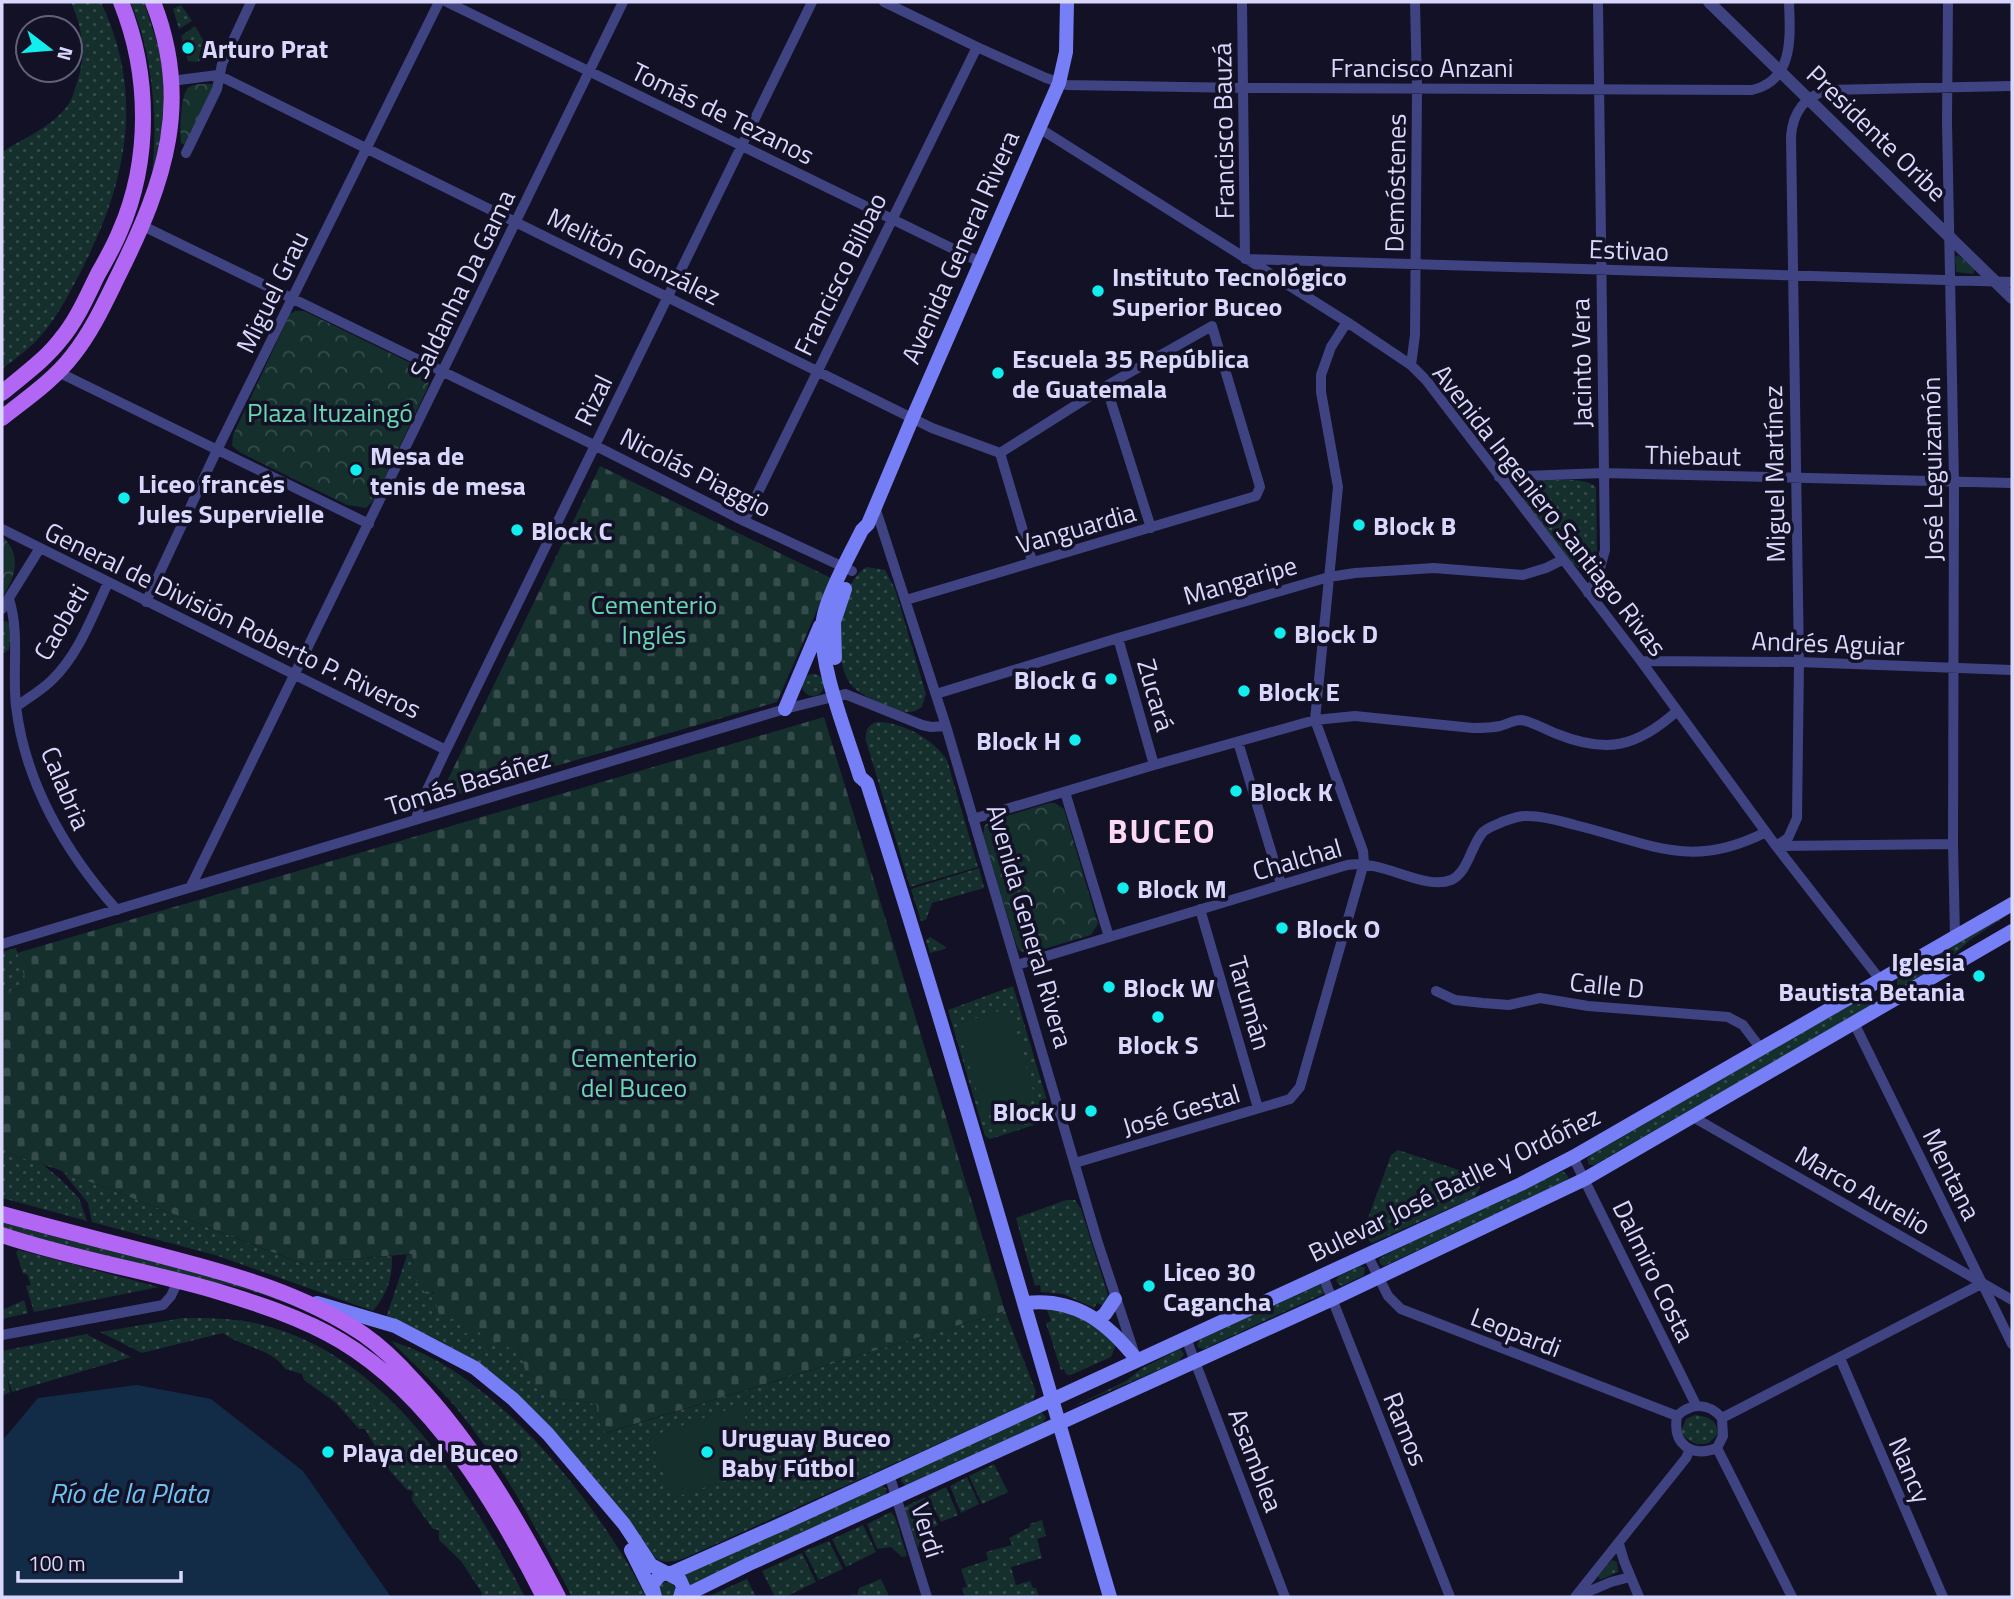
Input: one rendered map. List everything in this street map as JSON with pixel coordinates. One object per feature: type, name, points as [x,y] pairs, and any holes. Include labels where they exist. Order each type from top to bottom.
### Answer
[{"type":"main road","points":[[121,2],[135,42],[150,153],[146,181],[137,211],[137,218],[143,226]]},
{"type":"main road","points":[[2,418],[58,372],[78,348],[97,318],[143,226],[165,162],[171,121],[171,81],[162,26],[153,2]]},
{"type":"main road","name":"Avenida General Rivera","points":[[1067,2],[1066,52],[1059,83],[912,417],[868,524],[869,534],[823,619],[824,656],[869,774],[867,783],[1025,1303],[1110,1597]]},
{"type":"main road","points":[[2,393],[46,357],[62,338],[82,306],[120,232],[133,193],[140,159],[143,102]]},
{"type":"main road","name":"Avenida General Rivera","points":[[840,695],[832,637],[848,569]]},
{"type":"main road","points":[[785,709],[823,619]]},
{"type":"main road","name":"Bulevar José Batlle y Ordóñez","points":[[668,1573],[770,1530],[1521,1184],[1573,1157],[2012,904]]},
{"type":"main road","name":"Bulevar José Batlle y Ordóñez","points":[[681,1597],[1379,1278],[1585,1179],[2012,931]]},
{"type":"main road","points":[[2,1214],[223,1272],[298,1298],[395,1326],[475,1368],[513,1399],[548,1434],[624,1524],[651,1565],[675,1575],[680,1580],[681,1597]]},
{"type":"main road","points":[[2,1234],[213,1290],[282,1314],[328,1334],[364,1357],[414,1402],[477,1480],[544,1597]]},
{"type":"main road","points":[[213,1290],[231,1289],[254,1294],[332,1326],[376,1325],[446,1357],[493,1390],[542,1438],[618,1528],[654,1595]]},
{"type":"main road","points":[[298,1298],[351,1326],[378,1345],[404,1370],[451,1424],[509,1508],[558,1597]]},
{"type":"main road","points":[[1097,1320],[1105,1314],[1115,1299]]},
{"type":"main road","points":[[1025,1303],[1056,1302],[1085,1312],[1123,1342],[1137,1360]]},
{"type":"main road","points":[[654,1595],[654,1581],[660,1575],[668,1573]]},
{"type":"street","points":[[186,153],[216,89],[218,75],[251,2]]},
{"type":"street","name":"Miguel Grau","points":[[146,602],[217,450],[439,2]]},
{"type":"street","name":"Tomás de Tezanos","points":[[447,2],[980,262]]},
{"type":"street","name":"Saldanha Da Gama","points":[[191,886],[623,2]]},
{"type":"street","name":"Rizal","points":[[416,820],[420,805],[446,750],[812,2]]},
{"type":"street","points":[[884,2],[1059,83]]},
{"type":"street","name":"Francisco Bauzá","points":[[1242,2],[1245,259]]},
{"type":"street","name":"Demóstenes","points":[[1411,365],[1415,335],[1416,265],[1415,2]]},
{"type":"street","name":"Jacinto Vera","points":[[1588,593],[1604,559],[1598,2]]},
{"type":"street","name":"Presidente Oribe","points":[[1709,2],[2012,298]]},
{"type":"street","points":[[1779,71],[1789,51],[1789,2]]},
{"type":"street","name":"José Leguizamón","points":[[1948,2],[1954,482],[1955,937]]},
{"type":"street","name":"Francisco Bilbao","points":[[744,521],[977,47]]},
{"type":"street","name":"Francisco Anzani","points":[[1059,83],[1243,88],[1752,90],[1763,86],[1779,71]]},
{"type":"street","points":[[171,81],[218,75]]},
{"type":"street","name":"Melitón González","points":[[218,75],[932,428],[1000,453]]},
{"type":"street","points":[[1809,99],[1827,90],[2012,86]]},
{"type":"street","name":"Miguel Martínez","points":[[1776,846],[1788,838],[1797,818],[1799,662],[1792,125],[1795,115],[1809,99]]},
{"type":"street","name":"Avenida Ingeniero Santiago Rivas","points":[[1040,128],[1347,322],[1411,365],[1426,380],[1642,661],[1776,846],[1896,1000]]},
{"type":"street","name":"Nicolás Piaggio","points":[[143,226],[594,445],[744,521],[848,569]]},
{"type":"street","name":"Estivao","points":[[1245,259],[2012,282]]},
{"type":"street","points":[[1347,322],[1327,355],[1321,384],[1338,486],[1315,720],[1363,851],[1364,863]]},
{"type":"street","name":"Vanguardia","points":[[906,600],[1256,495],[1260,487],[1212,326],[1106,386]]},
{"type":"street","points":[[58,372],[369,524]]},
{"type":"street","points":[[1032,561],[1000,453],[1106,386],[1151,528]]},
{"type":"street","name":"Thiebaut","points":[[1499,477],[1603,473],[2012,483]]},
{"type":"street","name":"Avenida General Rivera","points":[[876,507],[946,726],[1115,1299],[1137,1360]]},
{"type":"street","name":"General de División Roberto P. Riveros","points":[[2,529],[446,750]]},
{"type":"street","points":[[2,610],[40,548]]},
{"type":"street","name":"Mangaripe","points":[[936,694],[1329,577],[1434,568],[1522,575],[1546,568],[1562,559]]},
{"type":"street","name":"Caobeti","points":[[16,707],[52,680],[66,664],[79,643],[107,583]]},
{"type":"street","name":"Calabria","points":[[9,599],[15,615],[16,707],[31,767],[54,824],[85,873],[117,909]]},
{"type":"street","name":"Zucará","points":[[1118,638],[1154,765]]},
{"type":"street","name":"Andrés Aguiar","points":[[1642,661],[1799,662],[2012,670]]},
{"type":"street","points":[[2,663],[14,667]]},
{"type":"street","points":[[840,695],[922,725],[946,726]]},
{"type":"street","name":"Tomás Basáñez","points":[[2,944],[785,709],[840,695]]},
{"type":"street","points":[[974,819],[1315,720],[1355,716],[1473,729],[1522,720],[1571,739],[1596,745],[1610,745],[1645,736],[1677,711]]},
{"type":"street","points":[[1238,742],[1281,884]]},
{"type":"street","points":[[1065,792],[1108,937]]},
{"type":"street","name":"Chalchal","points":[[1017,965],[1347,865],[1364,863],[1428,881],[1448,881],[1461,873],[1485,830],[1526,815],[1558,820],[1637,844],[1677,852],[1695,853],[1732,845],[1749,841],[1766,832]]},
{"type":"street","points":[[1776,846],[1953,844]]},
{"type":"street","name":"José Gestal","points":[[1075,1163],[1290,1099],[1297,1094],[1364,863]]},
{"type":"street","name":"Tarumán","points":[[1200,909],[1258,1108]]},
{"type":"street","name":"Calle D","points":[[1436,991],[1455,1000],[1483,1003],[1509,1005],[1540,998],[1588,1006],[1728,1017],[1743,1025],[1761,1049]]},
{"type":"street","name":"Mentana","points":[[1854,1024],[2012,1344]]},
{"type":"street","name":"Marco Aurelio","points":[[1693,1117],[2012,1300]]},
{"type":"street","name":"Dalmiro Costa","points":[[1573,1157],[1696,1405]]},
{"type":"street","name":"Leopardi","points":[[1368,1256],[1391,1302],[1409,1313],[1677,1416]]},
{"type":"street","name":"Ramos","points":[[1323,1276],[1450,1597]]},
{"type":"street","points":[[2,1335],[163,1305],[178,1281]]},
{"type":"street","points":[[1722,1418],[1983,1283]]},
{"type":"street","name":"Asamblea","points":[[1186,1338],[1286,1597]]},
{"type":"street","name":"Nancy","points":[[1840,1358],[1943,1597]]},
{"type":"street","points":[[1696,1405],[1712,1409],[1722,1418],[1723,1436],[1717,1448],[1702,1452],[1690,1449],[1679,1440],[1675,1423],[1677,1416],[1686,1408],[1696,1405]]},
{"type":"street","points":[[1717,1448],[1793,1597]]},
{"type":"street","points":[[1576,1597],[1686,1458],[1690,1449]]},
{"type":"street","name":"Verdi","points":[[889,1474],[926,1597]]},
{"type":"street","points":[[1619,1544],[1639,1597]]},
{"type":"street","points":[[1576,1597],[1630,1577]]},
{"type":"green space","points":[[71,2],[101,2],[115,37],[123,72],[126,106],[118,174],[109,208],[95,241],[60,310],[35,342],[2,369],[2,152],[46,126],[71,101],[76,84],[84,84],[84,14],[75,14]]},
{"type":"green space","points":[[130,2],[144,2],[163,62],[164,128],[151,180],[154,136],[152,89],[144,43]]},
{"type":"green space","points":[[181,5],[192,21],[179,29],[173,9]]},
{"type":"green space","points":[[195,26],[203,40],[213,44],[208,57],[198,62],[188,61],[181,36]]},
{"type":"green space","points":[[212,84],[186,145],[181,143],[181,114],[186,91],[194,85]]},
{"type":"green space","points":[[1958,255],[1975,269],[1973,274],[1956,272],[1955,257]]},
{"type":"green space","name":"Plaza Ituzaingó","points":[[304,311],[423,369],[429,375],[428,387],[374,500],[366,508],[347,505],[241,453],[232,446],[233,435],[290,314]]},
{"type":"green space","name":"Cementerio Inglés","points":[[600,466],[831,578],[777,702],[438,800]]},
{"type":"green space","points":[[1575,480],[1596,487],[1597,555],[1590,568],[1578,568],[1571,562],[1523,500],[1524,489],[1531,481]]},
{"type":"green space","points":[[2,536],[13,551],[15,567],[2,598]]},
{"type":"green space","points":[[867,567],[885,570],[895,589],[926,694],[922,707],[913,711],[896,710],[869,698],[853,687],[846,676],[839,642],[843,605],[857,575]]},
{"type":"green space","points":[[2,621],[9,622],[11,627],[9,649],[2,655]]},
{"type":"green space","points":[[809,674],[817,674],[824,681],[824,689],[817,696],[809,696],[802,689],[802,681]]},
{"type":"green space","name":"Cementerio del Buceo","points":[[824,717],[1005,1311],[605,1433],[596,1404],[549,1397],[550,1391],[535,1388],[532,1374],[526,1375],[519,1344],[502,1349],[499,1342],[483,1346],[479,1330],[462,1334],[458,1317],[441,1322],[433,1292],[426,1294],[416,1281],[412,1254],[308,1261],[306,1265],[54,1168],[12,1155],[2,1143],[2,994],[27,985],[17,953]]},
{"type":"green space","points":[[876,722],[885,722],[916,733],[934,745],[947,760],[978,867],[910,887],[866,741],[867,729]]},
{"type":"green space","points":[[1055,803],[1064,809],[1098,924],[1091,935],[1027,954],[1019,950],[1016,944],[983,835],[985,825],[990,821]]},
{"type":"green space","points":[[979,868],[984,888],[932,903],[926,920],[921,921],[911,889]]},
{"type":"green space","points":[[2012,912],[1970,940],[1945,963],[1901,988],[1897,987],[1897,979]]},
{"type":"green space","points":[[930,937],[946,947],[945,949],[930,953],[926,940]]},
{"type":"green space","points":[[16,948],[27,985],[2,994],[2,952]]},
{"type":"green space","points":[[1013,986],[1051,1114],[1047,1121],[990,1139],[985,1136],[948,1010]]},
{"type":"green space","points":[[1869,994],[1876,997],[1874,1004],[1594,1165],[1589,1165],[1587,1159],[1591,1155]]},
{"type":"green space","points":[[1009,1008],[1036,1100],[984,1115],[957,1024]]},
{"type":"green space","points":[[2,1143],[12,1155],[42,1164],[58,1177],[79,1198],[87,1221],[2,1198]]},
{"type":"green space","points":[[1398,1150],[1471,1174],[1476,1177],[1480,1188],[1475,1197],[1372,1243],[1364,1236],[1364,1229],[1391,1155]]},
{"type":"green space","points":[[62,1171],[305,1265],[308,1260],[313,1262],[392,1256],[388,1285],[373,1311],[218,1256],[92,1222],[88,1203]]},
{"type":"green space","points":[[1563,1171],[1569,1177],[1565,1181],[1384,1266],[1380,1264],[1379,1259],[1393,1251]]},
{"type":"green space","points":[[1066,1200],[1075,1200],[1081,1209],[1109,1299],[1106,1307],[1097,1303],[1094,1308],[1063,1294],[1041,1292],[1040,1285],[1035,1286],[1016,1218]]},
{"type":"green space","points":[[2,1222],[224,1280],[296,1306],[261,1294],[30,1236],[2,1227]]},
{"type":"green space","points":[[19,1250],[159,1287],[34,1312],[26,1286],[31,1285],[27,1274],[23,1274],[16,1252]]},
{"type":"green space","points":[[413,1254],[416,1281],[475,1328],[502,1341],[519,1344],[526,1375],[532,1374],[550,1391],[549,1397],[596,1404],[606,1433],[1005,1311],[1036,1392],[1033,1401],[685,1558],[663,1561],[651,1555],[568,1447],[505,1385],[469,1358],[430,1336],[386,1318],[407,1255]]},
{"type":"green space","points":[[1360,1266],[1365,1268],[1364,1275],[1342,1286],[1338,1284],[1336,1280],[1339,1276]]},
{"type":"green space","points":[[1319,1285],[1325,1291],[1323,1294],[1204,1349],[1198,1348],[1197,1344],[1201,1339]]},
{"type":"green space","points":[[24,1300],[28,1313],[2,1319],[2,1310]]},
{"type":"green space","points":[[1046,1307],[1076,1315],[1101,1331],[1116,1345],[1111,1357],[1071,1375],[1066,1374],[1064,1369],[1061,1370],[1046,1323],[1051,1321]]},
{"type":"green space","points":[[183,1318],[213,1318],[263,1325],[309,1342],[350,1366],[387,1397],[421,1432],[478,1513],[525,1597],[482,1597],[461,1561],[439,1540],[439,1530],[433,1529],[412,1500],[413,1491],[407,1490],[388,1469],[365,1429],[359,1429],[336,1403],[304,1380],[302,1374],[285,1369],[273,1357],[223,1333],[142,1353],[100,1332]]},
{"type":"green space","points":[[86,1334],[131,1357],[12,1392],[7,1376],[10,1392],[2,1396],[2,1351]]},
{"type":"green space","points":[[391,1341],[430,1357],[468,1381],[505,1411],[540,1445],[601,1522],[646,1597],[572,1597],[520,1501],[475,1432],[450,1401]]},
{"type":"green space","points":[[1180,1349],[1184,1354],[1179,1361],[1068,1409],[1126,1381],[1142,1368]]},
{"type":"green space","name":"Uruguay Buceo Baby Fútbol","points":[[741,1405],[763,1468],[673,1498],[652,1436]]},
{"type":"green space","points":[[1041,1412],[1046,1417],[1043,1423],[906,1486],[901,1481],[902,1476]]},
{"type":"green space","points":[[1695,1415],[1708,1418],[1718,1429],[1718,1434],[1709,1443],[1693,1443],[1681,1431],[1686,1419]]},
{"type":"green space","points":[[994,1464],[1008,1492],[982,1504],[969,1476]]},
{"type":"green space","points":[[967,1477],[979,1504],[961,1513],[950,1486]]},
{"type":"green space","points":[[880,1485],[887,1489],[885,1496],[687,1589],[680,1572]]},
{"type":"green space","points":[[946,1487],[958,1515],[941,1522],[928,1496]]},
{"type":"green space","points":[[925,1497],[938,1525],[926,1531],[918,1548],[904,1507]]},
{"type":"green space","points":[[891,1512],[907,1556],[902,1557],[891,1547],[877,1549],[867,1524]]},
{"type":"green space","points":[[1042,1520],[1046,1536],[1037,1539],[1042,1558],[1011,1567],[1016,1585],[1030,1581],[1039,1597],[965,1597],[962,1588],[967,1587],[961,1569],[988,1560],[986,1552],[1012,1545],[1009,1538],[1030,1527],[1030,1524]]},
{"type":"green space","points":[[863,1525],[876,1552],[846,1567],[832,1539]]},
{"type":"green space","points":[[829,1541],[843,1569],[819,1580],[804,1551]]},
{"type":"green space","points":[[802,1553],[816,1582],[785,1597],[775,1597],[762,1571]]},
{"type":"green space","points":[[1612,1560],[1617,1562],[1618,1572],[1600,1580],[1598,1576]]},
{"type":"green space","points":[[747,1579],[756,1597],[707,1597]]},
{"type":"green space","points":[[881,1579],[889,1596],[853,1597],[851,1594],[857,1595],[859,1588]]},
{"type":"green space","points":[[664,1582],[670,1582],[675,1590],[673,1596],[664,1598],[659,1593],[659,1587]]},
{"type":"water","name":"Río de la Plata","points":[[137,1385],[211,1399],[303,1471],[391,1597],[2,1597],[2,1441],[38,1398]]},
{"type":"place","name":"Arturo Prat","points":[[188,48]]},
{"type":"place","name":"Instituto Tecnológico Superior Buceo","points":[[1098,291]]},
{"type":"place","name":"Escuela 35 República de Guatemala","points":[[998,373]]},
{"type":"place","name":"Mesa de tenis de mesa","points":[[356,470]]},
{"type":"place","name":"Liceo francés Jules Supervielle","points":[[124,498]]},
{"type":"place","name":"Block B","points":[[1359,525]]},
{"type":"place","name":"Block C","points":[[517,530]]},
{"type":"place","name":"Block D","points":[[1280,633]]},
{"type":"place","name":"Block G","points":[[1111,679]]},
{"type":"place","name":"Block E","points":[[1244,691]]},
{"type":"place","name":"Block H","points":[[1075,740]]},
{"type":"place","name":"Block K","points":[[1236,791]]},
{"type":"place","name":"Block M","points":[[1123,888]]},
{"type":"place","name":"Block O","points":[[1282,928]]},
{"type":"place","name":"Iglesia Bautista Betania","points":[[1979,976]]},
{"type":"place","name":"Block W","points":[[1109,987]]},
{"type":"place","name":"Block S","points":[[1158,1017]]},
{"type":"place","name":"Block U","points":[[1091,1111]]},
{"type":"place","name":"Liceo 30 Cagancha","points":[[1149,1286]]},
{"type":"place","name":"Playa del Buceo","points":[[328,1452]]},
{"type":"place","name":"Uruguay Buceo Baby Fútbol","points":[[707,1452]]},
{"type":"district","name":"BUCEO","points":[[1162,831]]}]
